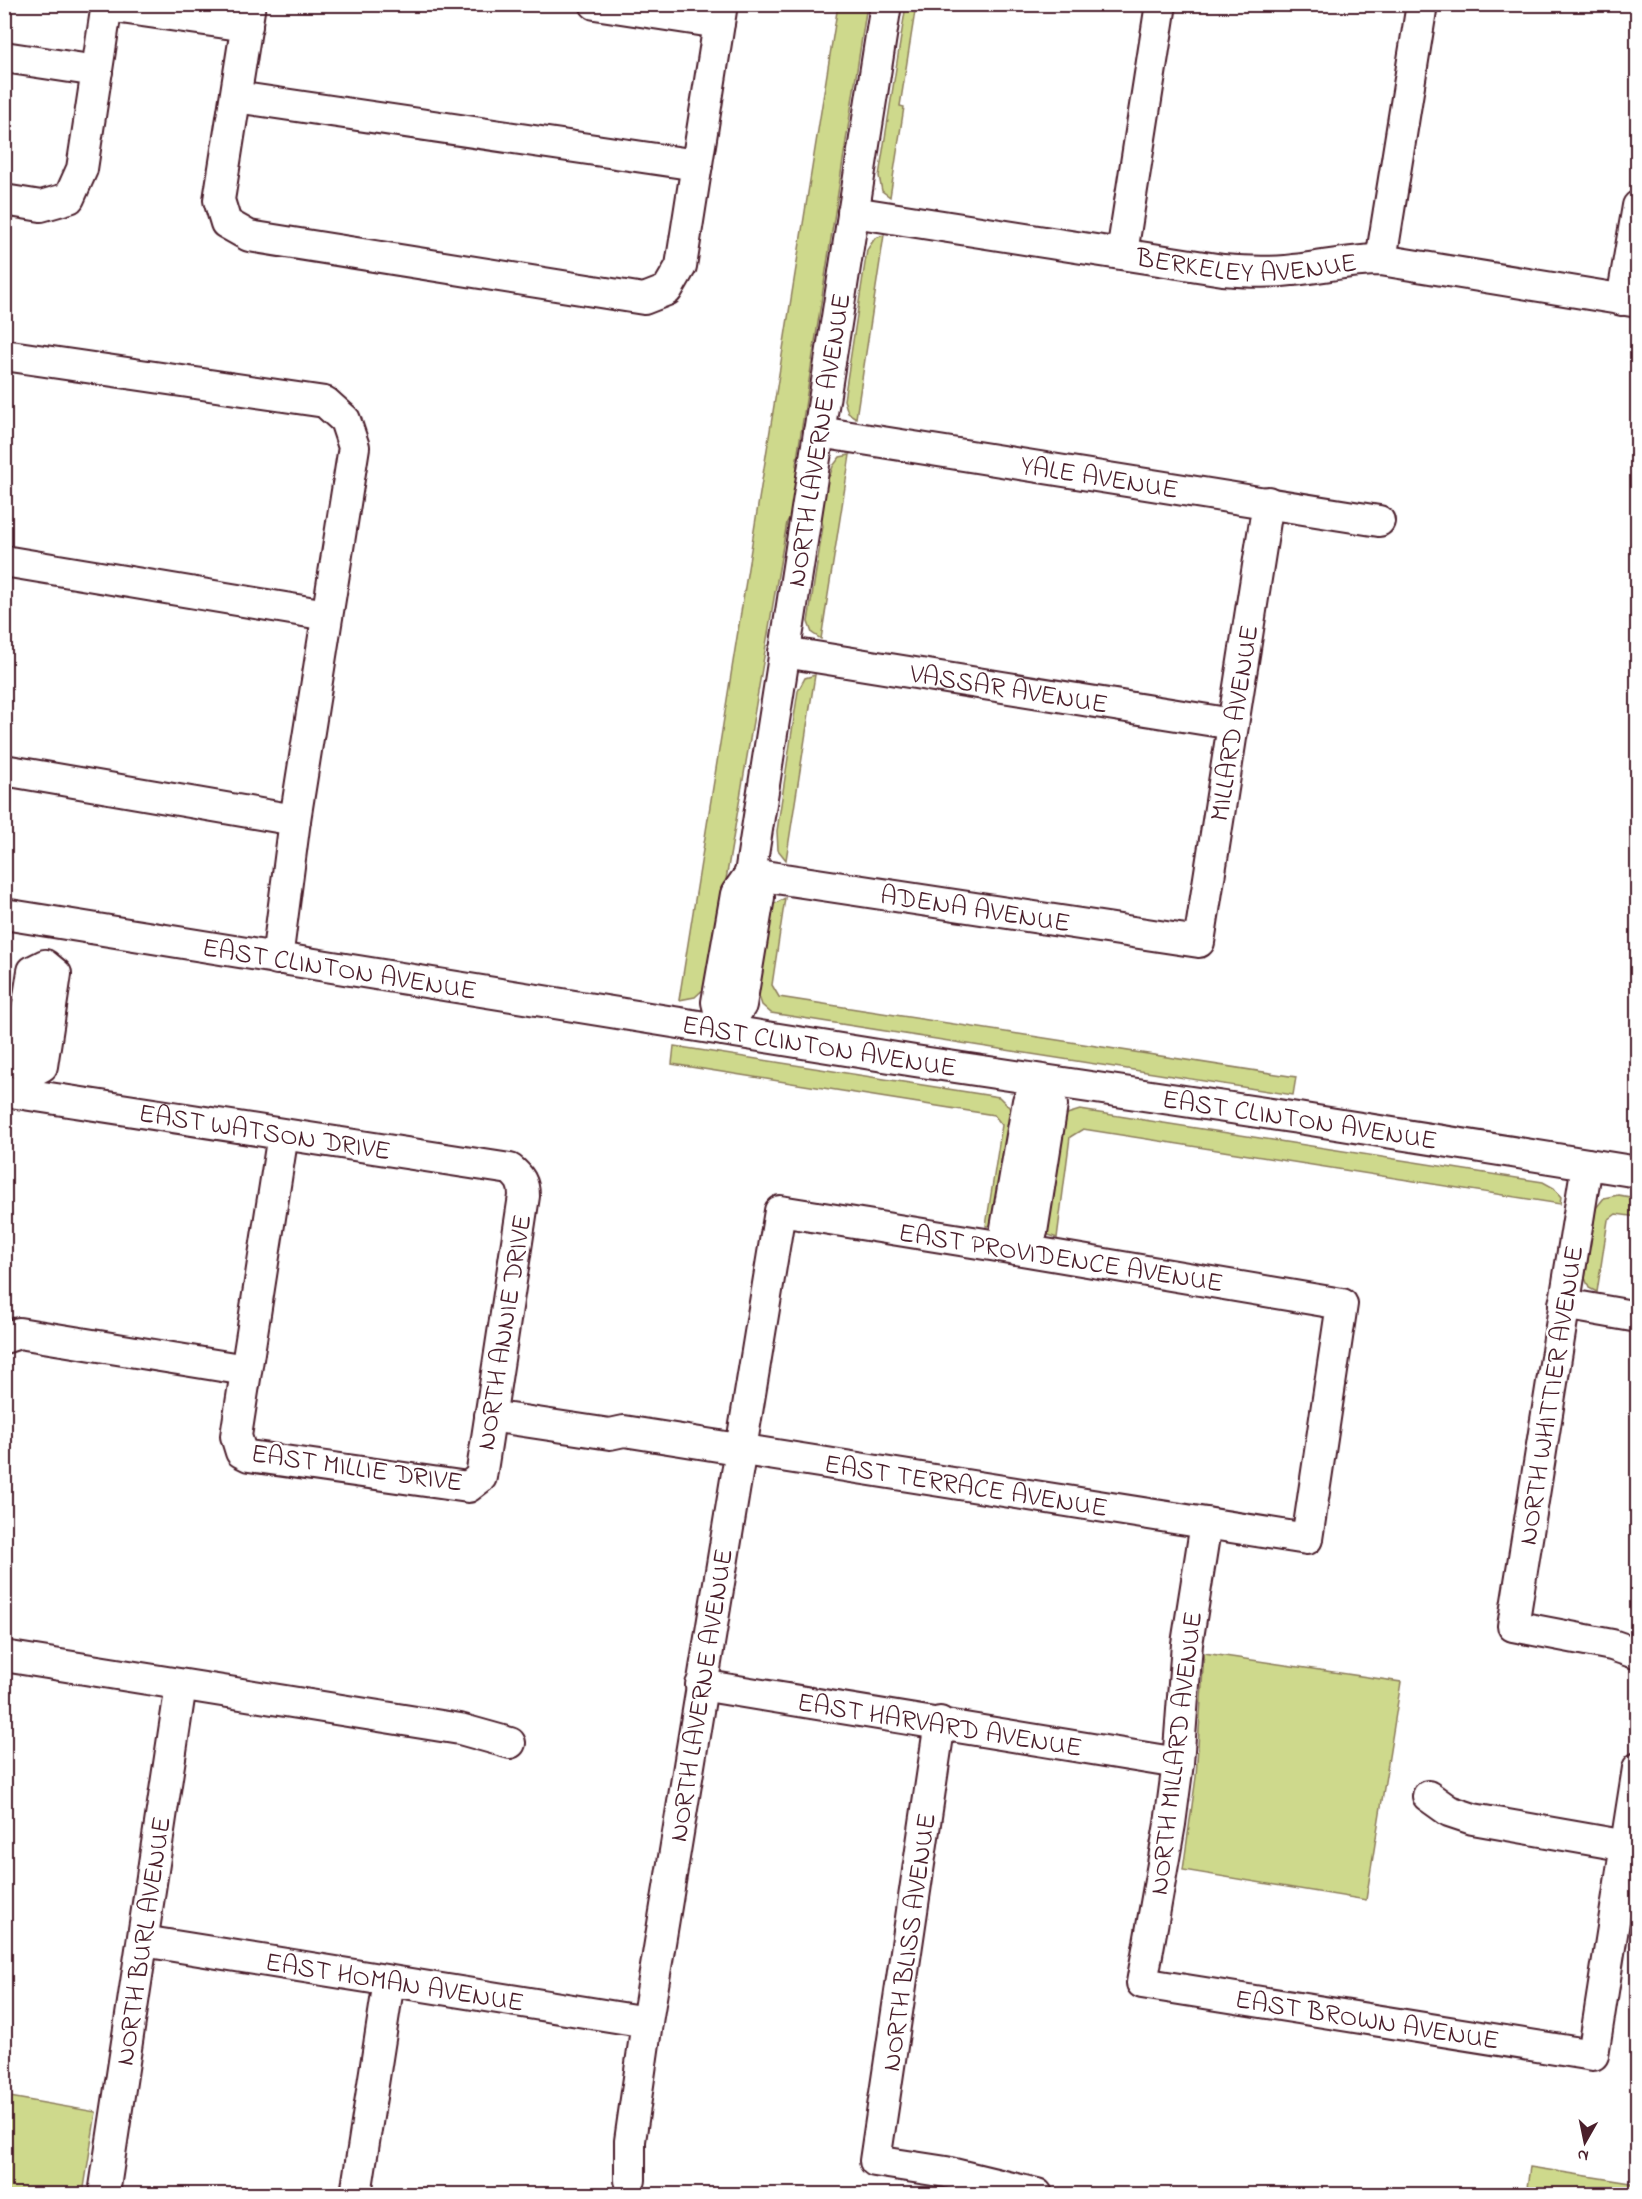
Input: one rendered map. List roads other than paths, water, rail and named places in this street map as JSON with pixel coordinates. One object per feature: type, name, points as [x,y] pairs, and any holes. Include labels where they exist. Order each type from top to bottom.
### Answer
[{"type":"street","points":[[4,200],[41,206],[69,198],[82,169],[107,5],[249,15],[219,200],[226,223],[249,236],[644,299],[668,290],[681,266],[720,14],[595,4]]},
{"type":"street","name":"NORTH LAVERNE AVENUE","points":[[750,874],[886,4]]},
{"type":"street","points":[[1122,253],[1161,4]]},
{"type":"street","points":[[1381,260],[1422,4]]},
{"type":"street","points":[[4,57],[97,71]]},
{"type":"street","points":[[236,97],[697,165]]},
{"type":"street","points":[[1630,301],[1638,206]]},
{"type":"street","name":"BERKELEY AVENUE","points":[[853,212],[1223,270],[1258,272],[1294,270],[1359,260],[1381,260],[1630,301]]},
{"type":"street","points":[[4,355],[325,402],[345,420],[354,447],[295,820],[278,959]]},
{"type":"street","name":"YALE AVENUE","points":[[819,432],[1379,520]]},
{"type":"street","name":"MILLARD AVENUE","points":[[1199,942],[1268,502]]},
{"type":"street","points":[[4,561],[327,615]]},
{"type":"street","name":"VASSAR AVENUE","points":[[784,652],[1233,724]]},
{"type":"street","points":[[4,770],[295,820]]},
{"type":"street","points":[[724,1030],[717,1002],[735,894],[750,874]]},
{"type":"street","name":"ADENA AVENUE","points":[[750,874],[1199,942]]},
{"type":"street","name":"EAST CLINTON AVENUE","points":[[4,914],[1043,1081],[1298,1118],[1638,1172]]},
{"type":"street","points":[[20,1086],[19,1062],[33,970],[45,965],[51,921]]},
{"type":"street","points":[[1016,1249],[1032,1232],[1034,1220],[1052,1105],[1043,1081]]},
{"type":"street","name":"EAST WATSON DRIVE","points":[[20,1086],[283,1134],[510,1169],[521,1180]]},
{"type":"street","points":[[4,1338],[19,1333],[246,1370],[283,1134]]},
{"type":"street","name":"NORTH WHITTIER AVENUE","points":[[1587,1164],[1513,1626],[1612,1646],[1638,1654]]},
{"type":"street","name":"NORTH ANNIE DRIVE","points":[[476,1483],[481,1477],[524,1196],[524,1185],[521,1180]]},
{"type":"street","name":"NORTH LAVERNE AVENUE","points":[[630,2180],[630,2141],[647,2022],[780,1211]]},
{"type":"street","name":"EAST PROVIDENCE AVENUE","points":[[780,1211],[1342,1304],[1307,1539]]},
{"type":"street","points":[[1564,1304],[1638,1317]]},
{"type":"street","name":"EAST MILLIE DRIVE","points":[[246,1370],[236,1436],[239,1449],[249,1455],[459,1487],[468,1487],[476,1483]]},
{"type":"street","name":"EAST TERRACE AVENUE","points":[[490,1416],[610,1434],[624,1431],[1307,1539]]},
{"type":"street","name":"NORTH MILLARD AVENUE","points":[[1142,1983],[1170,1824],[1178,1762],[1187,1644],[1206,1523]]},
{"type":"street","points":[[4,1656],[460,1729],[510,1743]]},
{"type":"street","name":"EAST HARVARD AVENUE","points":[[701,1684],[1178,1762]]},
{"type":"street","name":"NORTH BURL AVENUE","points":[[104,2194],[181,1685]]},
{"type":"street","name":"NORTH BLISS AVENUE","points":[[940,1722],[875,2161],[946,2172],[1037,2194]]},
{"type":"street","points":[[1428,1796],[1449,1811],[1473,1820],[1627,1845],[1637,1771]]},
{"type":"street","name":"EAST BROWN AVENUE","points":[[1142,1983],[1593,2055],[1627,1845]]},
{"type":"street","name":"EAST HOMAN AVENUE","points":[[143,1941],[647,2022]]},
{"type":"street","points":[[356,2194],[389,1981]]}]
